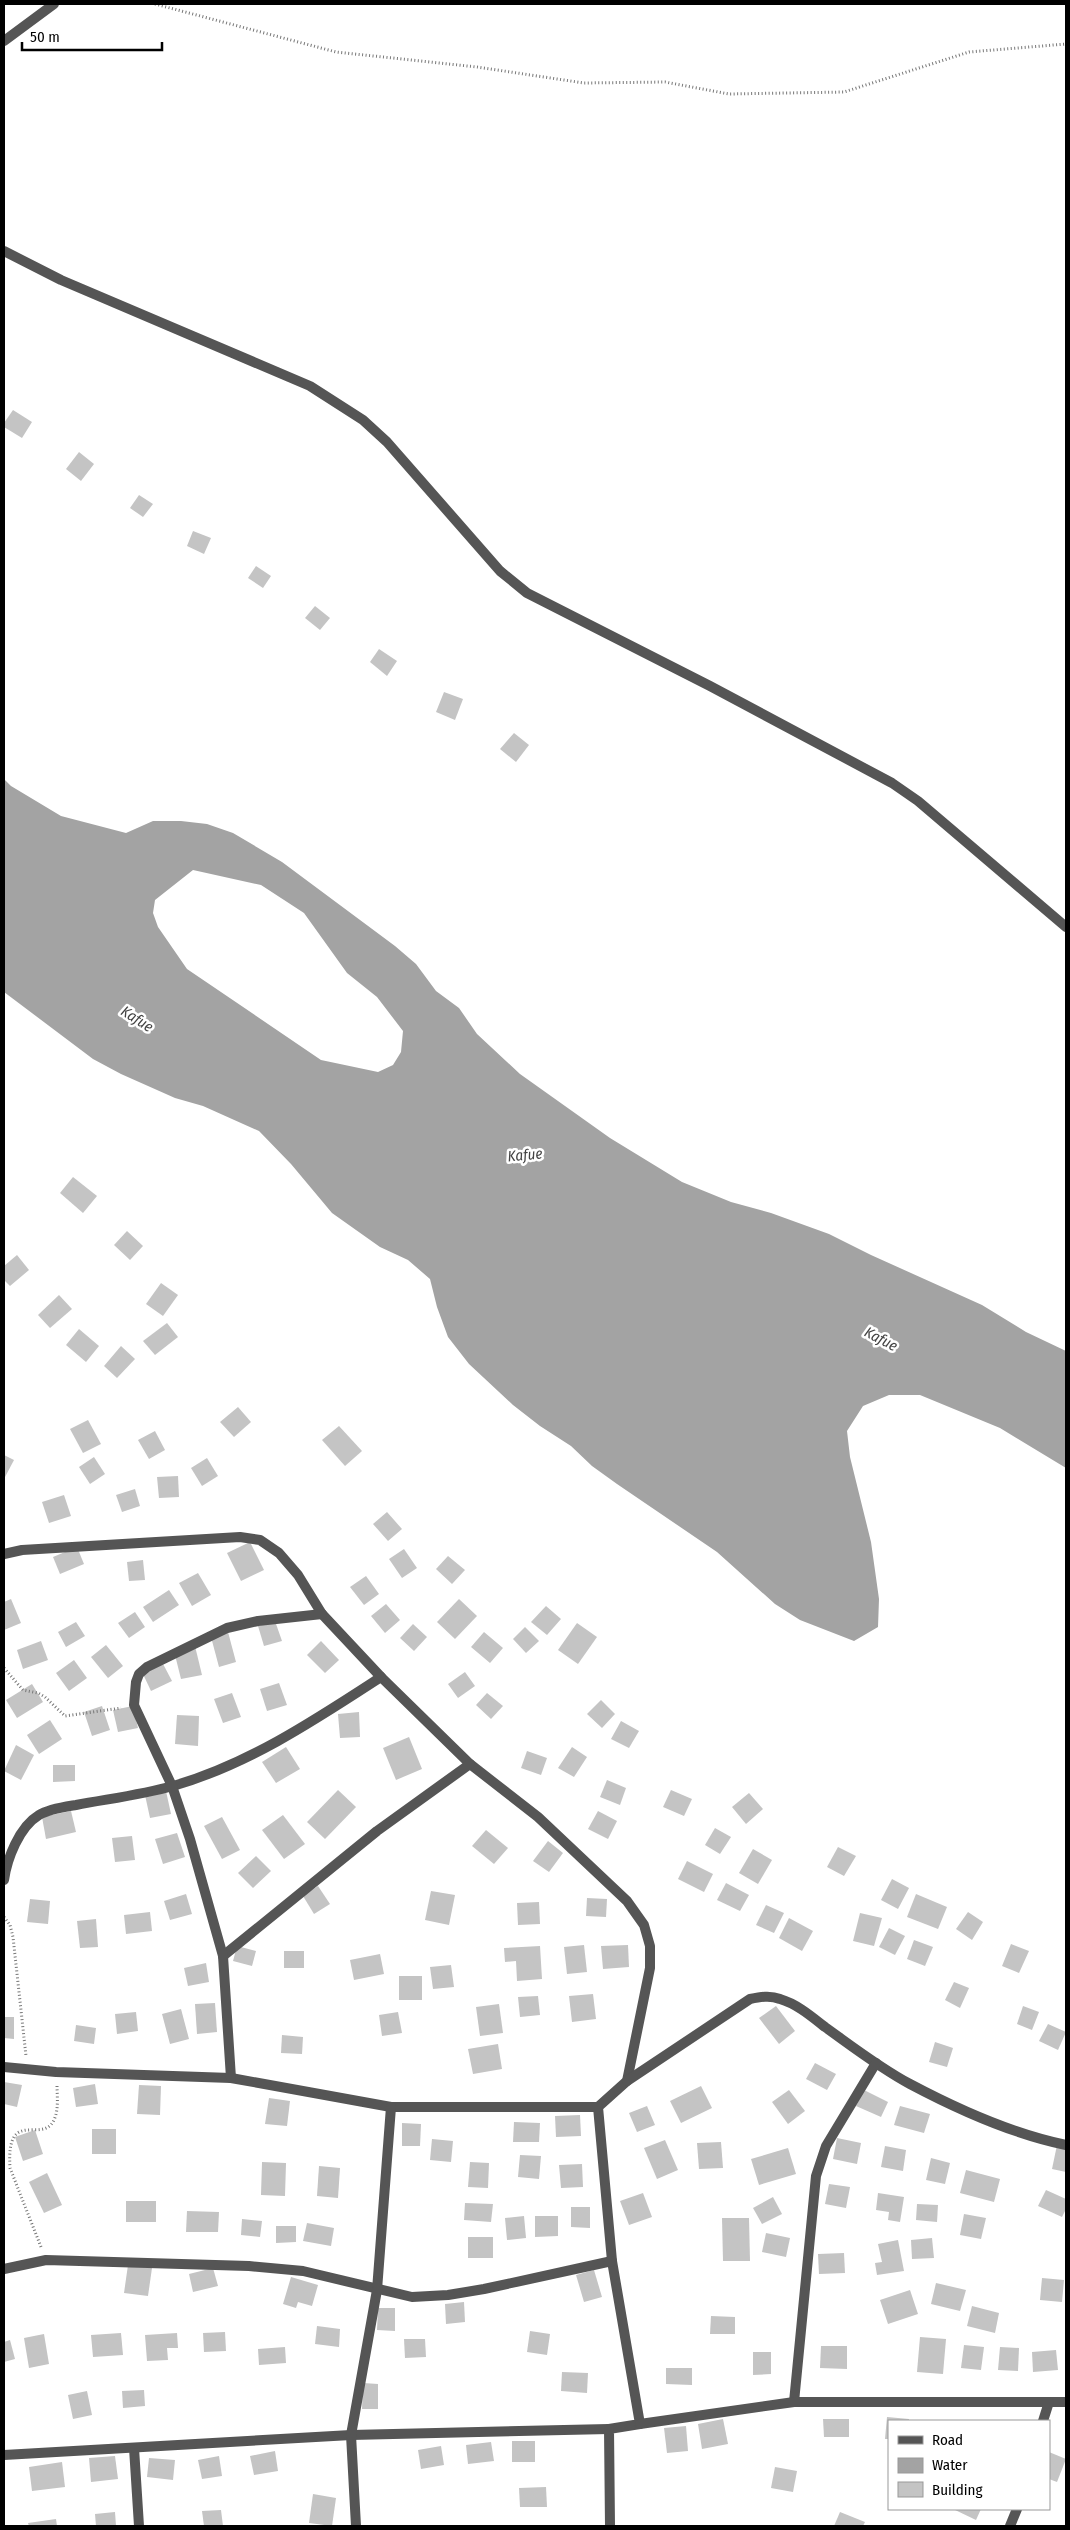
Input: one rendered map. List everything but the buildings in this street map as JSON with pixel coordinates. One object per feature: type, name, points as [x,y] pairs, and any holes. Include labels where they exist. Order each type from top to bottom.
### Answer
[{"type":"street","points":[[4,41],[54,4]]},
{"type":"street","points":[[4,251],[61,280],[310,386],[339,403],[363,420],[387,442],[500,571],[527,593],[719,690],[892,783],[918,801],[1066,927]]},
{"type":"street","points":[[4,1554],[22,1550],[240,1537],[260,1540],[280,1553],[322,1614],[381,1677],[470,1764],[538,1818],[627,1901],[644,1925],[650,1946],[650,1968],[627,2081]]},
{"type":"street","points":[[231,2078],[223,1956],[190,1839],[172,1786],[134,1705],[139,1674],[226,1628],[251,1622],[322,1614]]},
{"type":"street","points":[[4,1880],[11,1855],[25,1828],[39,1815],[59,1808],[172,1786],[241,1760],[322,1716],[381,1677]]},
{"type":"street","points":[[223,1956],[377,1831],[470,1764]]},
{"type":"street","points":[[4,2067],[56,2072],[231,2078],[391,2107],[598,2107],[627,2081],[750,1999],[765,1996],[779,1998],[795,2004],[876,2063],[910,2084],[969,2113],[1044,2140],[1066,2145]]},
{"type":"street","points":[[794,2402],[816,2176],[826,2146],[876,2063]]},
{"type":"street","points":[[356,2526],[351,2436],[377,2290],[391,2107]]},
{"type":"street","points":[[598,2107],[612,2261],[640,2424]]},
{"type":"street","points":[[4,2269],[46,2260],[249,2266],[303,2272],[412,2297],[448,2295],[612,2261]]},
{"type":"street","points":[[4,2455],[351,2436],[609,2429],[794,2402],[1066,2402]]},
{"type":"street","points":[[1043,2420],[1049,2402]]},
{"type":"street","points":[[609,2429],[610,2526]]},
{"type":"street","points":[[134,2448],[139,2526]]},
{"type":"street","points":[[1010,2526],[1017,2510]]},
{"type":"path","points":[[155,4],[336,52],[477,67],[584,82],[665,82],[729,94],[844,92],[969,52],[1066,44]]},
{"type":"path","points":[[4,1668],[23,1690],[38,1693],[45,1697],[65,1716],[134,1705]]},
{"type":"path","points":[[4,1917],[10,1925],[13,1938],[27,2069]]},
{"type":"path","points":[[46,2260],[10,2168],[9,2154],[11,2139],[18,2132],[49,2126],[54,2122],[57,2110],[56,2072]]},
{"type":"water","name":"Kafue","points":[[4,779],[11,786],[61,816],[126,833],[153,821],[181,821],[207,824],[233,833],[282,862],[395,946],[416,964],[436,991],[459,1008],[477,1034],[520,1074],[610,1138],[682,1182],[731,1202],[771,1213],[829,1234],[982,1305],[1026,1332],[1066,1351],[1066,1468],[1000,1428],[920,1395],[889,1395],[863,1406],[847,1431],[850,1457],[871,1542],[879,1599],[878,1627],[854,1641],[800,1620],[775,1604],[717,1552],[592,1466],[571,1446],[540,1426],[513,1405],[469,1364],[448,1337],[437,1307],[430,1279],[408,1260],[380,1247],[332,1213],[291,1164],[259,1131],[203,1106],[175,1098],[121,1074],[93,1059],[4,992]],"holes":[[[193,870],[261,885],[304,913],[347,973],[377,997],[403,1031],[401,1052],[393,1065],[378,1072],[321,1060],[187,969],[158,927],[153,913],[155,900]]]}]
